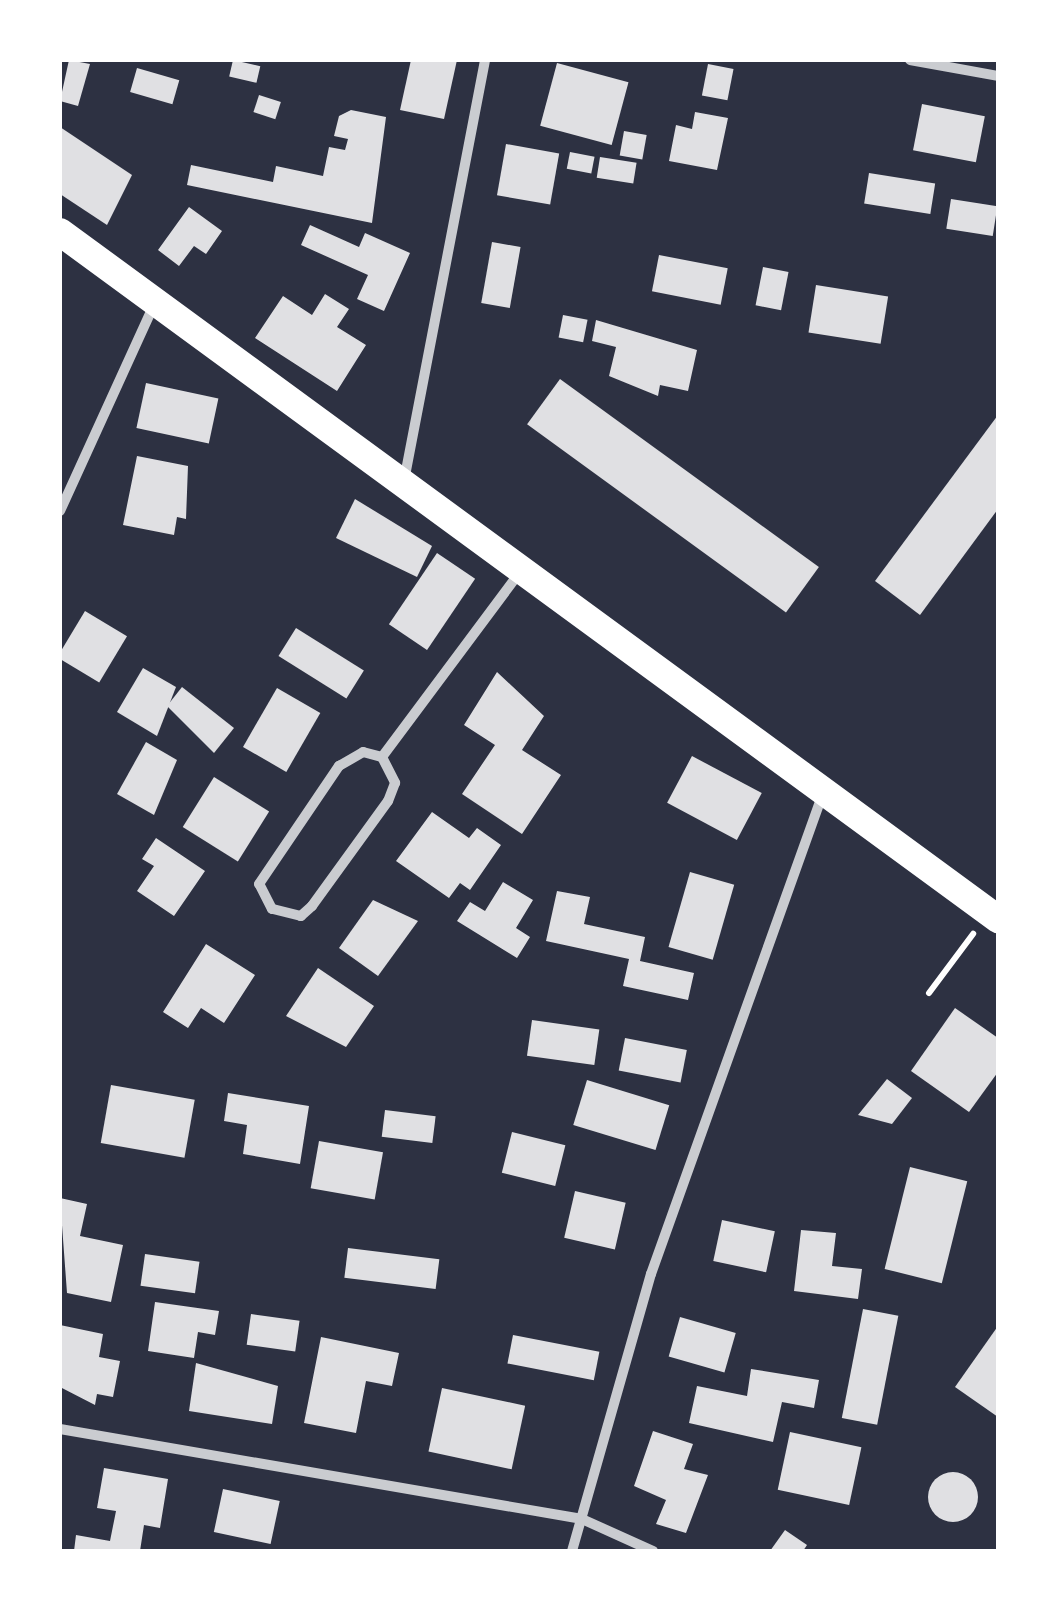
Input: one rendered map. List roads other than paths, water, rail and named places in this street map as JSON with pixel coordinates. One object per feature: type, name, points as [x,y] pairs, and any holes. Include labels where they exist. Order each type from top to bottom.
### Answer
[{"type":"highway","points":[[60,232],[402,487],[994,916]]},
{"type":"street","points":[[402,487],[485,60]]},
{"type":"street","points":[[910,60],[998,76]]},
{"type":"street","points":[[60,511],[154,303]]},
{"type":"street","points":[[382,756],[520,572]]},
{"type":"street","points":[[364,752],[382,756],[396,783],[388,801],[302,916],[272,909],[259,884],[339,766],[364,752]]},
{"type":"street","points":[[572,1551],[651,1274],[823,792]]},
{"type":"street","points":[[60,1429],[582,1519],[653,1551]]}]
